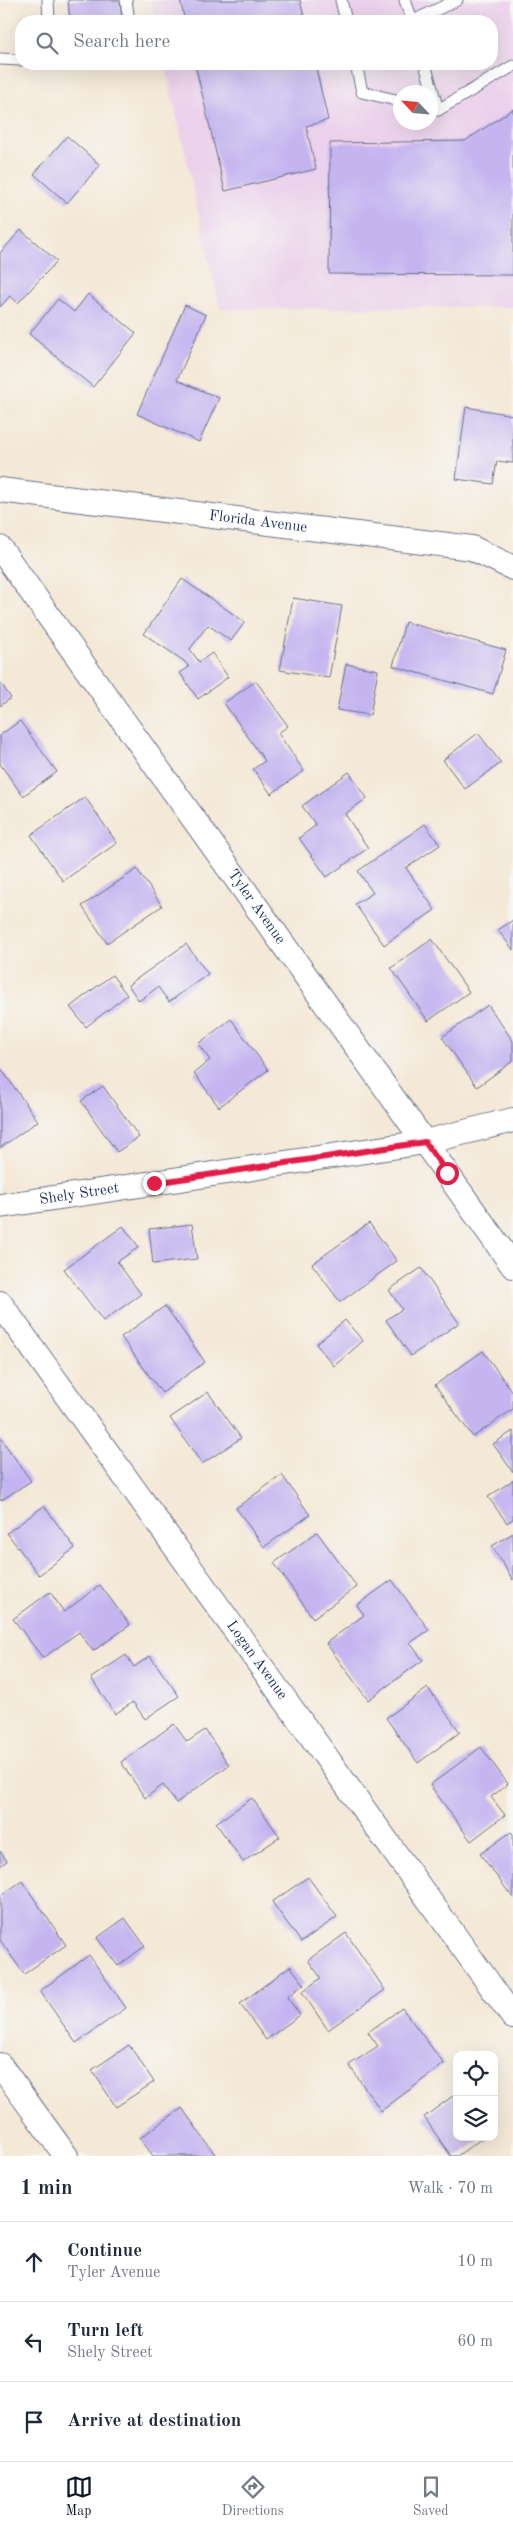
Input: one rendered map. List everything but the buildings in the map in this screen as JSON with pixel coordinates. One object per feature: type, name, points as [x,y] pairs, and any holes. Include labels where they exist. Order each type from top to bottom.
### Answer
[{"type":"street","name":"Florida Avenue","points":[[0,490],[472,548],[513,568]]},
{"type":"street","name":"Tyler Avenue","points":[[0,548],[513,1266]]},
{"type":"street","name":"Shely Street","points":[[0,1206],[425,1142],[513,1120]]},
{"type":"street","name":"Logan Avenue","points":[[0,1303],[513,2017]]},
{"type":"street","points":[[0,2065],[66,2156]]},
{"type":"lane","points":[[48,0],[49,15]]},
{"type":"lane","points":[[126,0],[128,15]]},
{"type":"lane","points":[[341,0],[345,15]]},
{"type":"lane","points":[[405,0],[410,15]]},
{"type":"lane","points":[[425,15],[457,0]]},
{"type":"lane","points":[[0,59],[15,60]]},
{"type":"lane","points":[[438,107],[513,66]]},
{"type":"lane","points":[[357,70],[362,92],[393,99]]},
{"type":"lane","points":[[426,70],[429,85]]},
{"type":"shaded area","points":[[151,0],[513,0],[513,307],[220,309],[166,70],[498,70],[498,15],[155,15]]},
{"type":"route","points":[[154,1183],[425,1142],[447,1173]]}]
